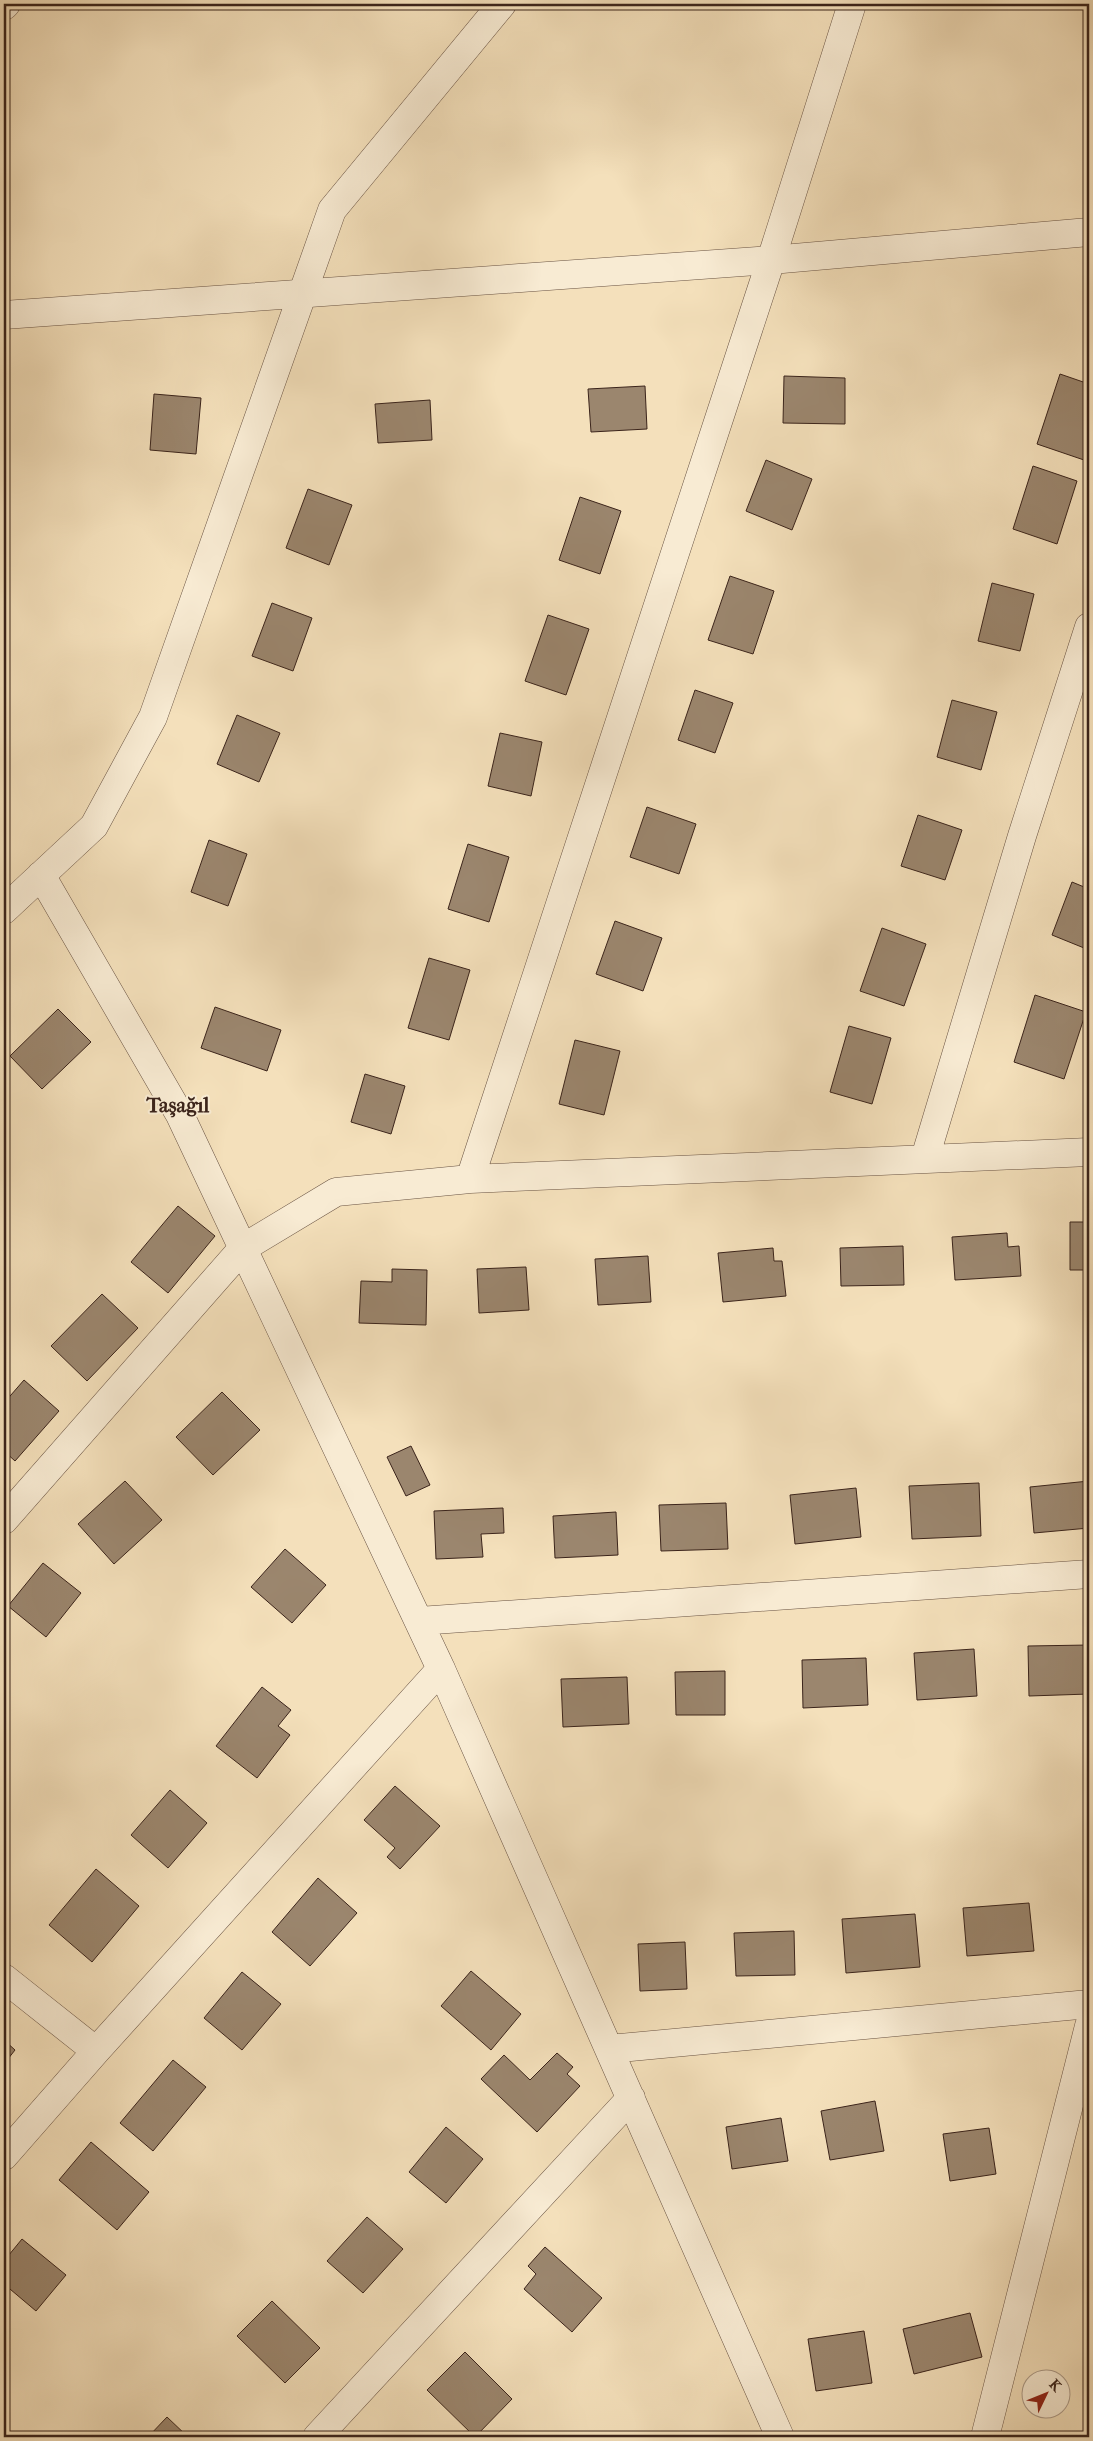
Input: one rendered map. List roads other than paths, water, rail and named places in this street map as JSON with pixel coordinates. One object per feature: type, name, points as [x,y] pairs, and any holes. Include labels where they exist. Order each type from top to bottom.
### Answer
[{"type":"street","points":[[4,910],[94,826],[154,717],[332,210],[502,4]]},
{"type":"street","points":[[470,1179],[771,260],[852,4]]},
{"type":"street","points":[[4,315],[771,260],[1089,232]]},
{"type":"street","points":[[925,1158],[1022,836],[1089,627]]},
{"type":"street","points":[[41,875],[180,1115],[243,1248],[441,1669],[780,2437]]},
{"type":"street","points":[[4,1520],[243,1248],[336,1192],[470,1179],[1089,1152]]},
{"type":"street","points":[[419,1621],[1089,1574]]},
{"type":"street","points":[[4,2156],[96,2051],[441,1669]]},
{"type":"street","points":[[4,1978],[96,2051]]},
{"type":"street","points":[[609,2049],[1089,2004]]},
{"type":"street","points":[[985,2437],[1089,2026]]},
{"type":"street","points":[[317,2437],[631,2098]]},
{"type":"district","name":"Taşağıl","points":[[178,1105]]}]
